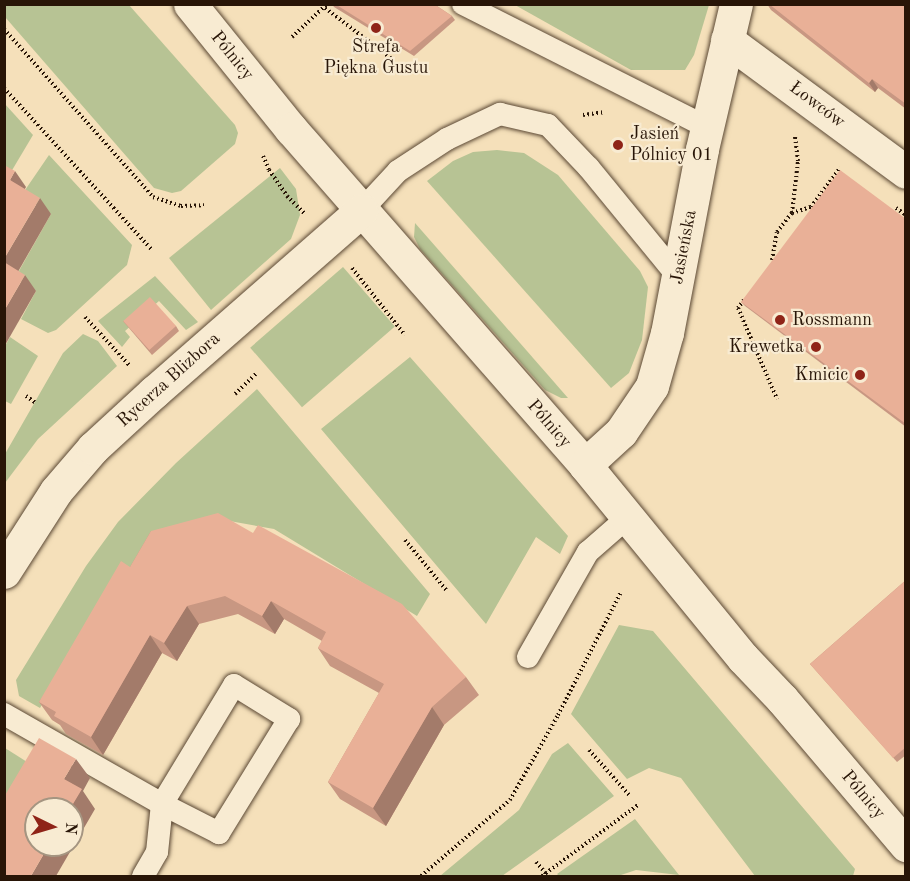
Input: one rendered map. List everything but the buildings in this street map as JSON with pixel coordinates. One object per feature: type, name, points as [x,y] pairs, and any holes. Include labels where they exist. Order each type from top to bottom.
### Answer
[{"type":"street","name":"Pólnicy","points":[[190,4],[361,211],[585,465],[627,518],[906,845]]},
{"type":"street","name":"Jasieńska","points":[[585,465],[621,432],[652,386],[668,333],[707,127],[735,4]]},
{"type":"street","name":"Łowców","points":[[727,40],[906,172]]},
{"type":"street","name":"Rycerza Blizbora","points":[[4,572],[56,491],[93,448],[361,211]]},
{"type":"lane","points":[[463,4],[707,127]]},
{"type":"lane","points":[[361,211],[398,171],[447,139],[500,114],[548,125],[589,168],[679,278]]},
{"type":"lane","points":[[528,657],[588,552],[627,518]]},
{"type":"lane","points":[[4,714],[162,804],[219,833],[289,719],[234,685],[162,804],[157,852],[143,876]]},
{"type":"path","points":[[292,37],[326,6],[392,59]]},
{"type":"path","points":[[4,28],[153,197],[181,206],[204,205]]},
{"type":"path","points":[[4,88],[152,250]]},
{"type":"path","points":[[768,265],[775,257],[777,232],[792,213],[798,160],[794,131]]},
{"type":"path","points":[[262,153],[269,170],[287,196],[328,240],[405,335]]},
{"type":"path","points":[[792,213],[811,207],[840,167],[850,174]]},
{"type":"path","points":[[887,201],[906,215]]},
{"type":"path","points":[[750,291],[738,309],[777,399]]},
{"type":"path","points":[[85,317],[108,342]]},
{"type":"path","points":[[235,393],[256,374]]},
{"type":"path","points":[[26,396],[36,403]]},
{"type":"path","points":[[405,540],[447,591]]},
{"type":"path","points":[[421,876],[510,800],[558,715],[621,592]]},
{"type":"path","points":[[589,750],[630,796]]},
{"type":"path","points":[[536,861],[545,875],[638,806]]},
{"type":"green space","points":[[4,5],[129,5],[235,125],[238,133],[235,144],[181,191],[172,193],[154,188],[5,17]]},
{"type":"green space","points":[[515,5],[709,5],[694,55],[685,70],[631,70]]},
{"type":"green space","points":[[4,103],[33,135],[8,177],[5,175]]},
{"type":"green space","points":[[497,150],[524,153],[558,175],[640,271],[648,287],[642,340],[629,373],[611,388],[427,181],[453,161],[473,152]]},
{"type":"green space","points":[[49,155],[132,245],[127,265],[56,330],[48,333],[21,319],[36,291],[15,278],[51,214],[21,196]]},
{"type":"green space","points":[[280,168],[296,189],[300,215],[291,239],[211,310],[169,258]]},
{"type":"green space","points":[[415,223],[568,398],[561,398],[545,390],[420,249],[414,237]]},
{"type":"green space","points":[[343,267],[395,327],[302,407],[250,348]]},
{"type":"green space","points":[[155,276],[198,322],[186,330],[159,301],[125,331],[130,337],[122,347],[98,321]]},
{"type":"green space","points":[[83,334],[98,341],[117,366],[38,439],[5,483],[5,454],[63,353]]},
{"type":"green space","points":[[10,337],[38,356],[11,404],[5,401],[5,346]]},
{"type":"green space","points":[[410,357],[568,536],[560,554],[536,537],[486,624],[321,429]]},
{"type":"green space","points":[[257,389],[430,594],[417,616],[274,529],[224,520],[139,573],[122,567],[40,708],[19,696],[16,680],[86,566],[118,522],[176,463]]},
{"type":"green space","points":[[619,625],[653,631],[855,869],[853,876],[755,876],[681,778],[649,768],[627,779],[571,714]]},
{"type":"green space","points":[[568,743],[614,796],[502,876],[440,876],[519,810],[552,754]]},
{"type":"green space","points":[[5,748],[35,767],[5,821]]},
{"type":"green space","points":[[635,819],[679,875],[636,870],[618,876],[559,876],[557,874]]},
{"type":"place","name":"Strefa Piękna Gustu","points":[[376,28]]},
{"type":"place","name":"Jasień Pólnicy 01","points":[[618,145]]},
{"type":"place","name":"Rossmann","points":[[780,320]]},
{"type":"place","name":"Krewetka","points":[[816,347]]},
{"type":"place","name":"Kmicic","points":[[860,375]]}]
